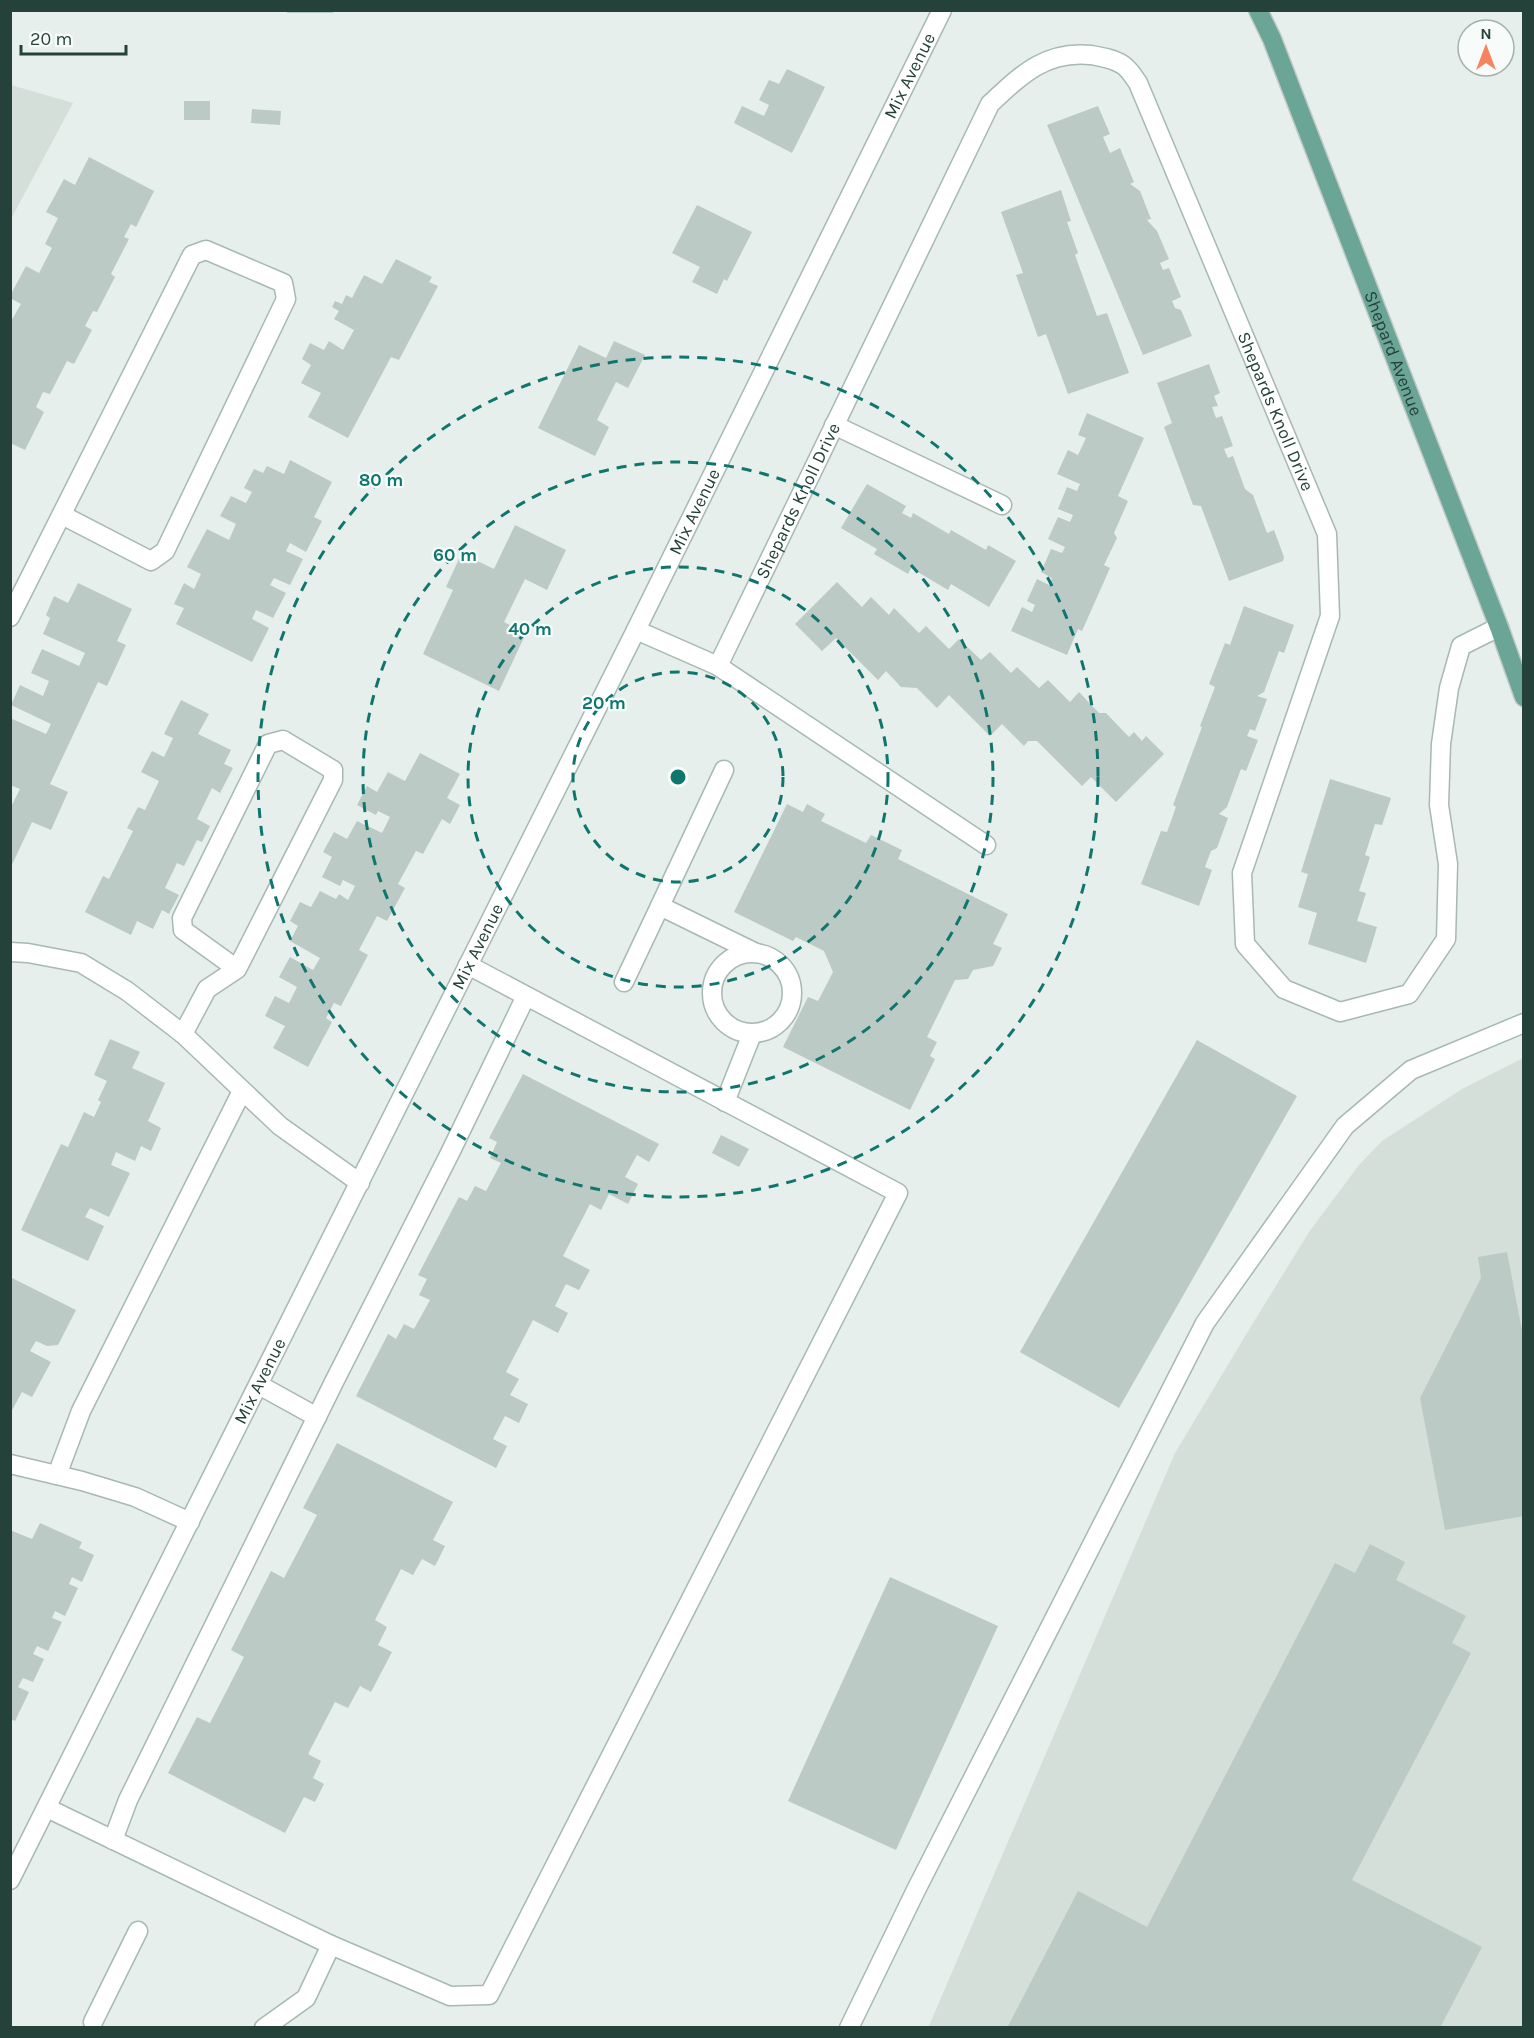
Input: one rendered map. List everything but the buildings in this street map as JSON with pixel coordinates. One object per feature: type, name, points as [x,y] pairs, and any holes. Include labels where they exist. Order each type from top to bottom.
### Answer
[{"type":"main road","name":"Shepard Avenue","points":[[1258,10],[1280,61],[1500,627],[1524,697]]},
{"type":"street","name":"Mix Avenue","points":[[10,1880],[636,630],[942,10]]},
{"type":"street","points":[[926,41],[954,10]]},
{"type":"street","name":"Shepards Knoll Drive","points":[[718,666],[990,104],[1011,84],[1044,61],[1060,55],[1080,54],[1103,57],[1124,65],[1138,83],[1327,534],[1330,616],[1242,873],[1245,944],[1284,988],[1340,1012],[1409,994],[1446,939],[1448,864],[1439,805],[1441,744],[1449,688],[1461,646],[1500,627]]},
{"type":"street","points":[[10,617],[192,255],[206,250],[283,283],[286,299],[165,551],[152,561],[62,514]]},
{"type":"street","points":[[834,425],[1002,505]]},
{"type":"street","points":[[636,630],[718,666],[986,844]]},
{"type":"street","points":[[183,1034],[207,988],[237,969],[333,780],[333,771],[283,740],[268,744],[182,918],[183,930],[237,969]]},
{"type":"street","points":[[624,982],[724,770]]},
{"type":"street","points":[[660,906],[758,954],[771,958],[782,966],[789,977],[793,990],[791,1003],[786,1015],[777,1025],[765,1032],[752,1034],[739,1032],[727,1025],[715,1010],[711,991],[714,978],[721,967],[732,958],[744,954],[758,954]]},
{"type":"street","points":[[10,952],[81,963],[127,991],[183,1034],[280,1126],[360,1183]]},
{"type":"street","points":[[46,1808],[332,1945],[450,1996],[489,1995],[898,1192],[468,965]]},
{"type":"street","points":[[113,1840],[128,1800],[450,1154],[526,996]]},
{"type":"street","points":[[849,2028],[916,1890],[1205,1323],[1345,1125],[1411,1070],[1524,1023]]},
{"type":"street","points":[[725,1102],[752,1034]]},
{"type":"street","points":[[57,1475],[81,1411],[242,1090]]},
{"type":"street","points":[[259,1385],[317,1417]]},
{"type":"street","points":[[10,1464],[135,1497],[190,1522]]},
{"type":"street","points":[[96,2026],[138,1931]]},
{"type":"street","points":[[264,2028],[306,1998],[332,1945]]},
{"type":"shaded area","points":[[10,85],[73,103],[11,219]]},
{"type":"shaded area","points":[[1523,1058],[1523,2027],[928,2028],[1175,1453],[1247,1333],[1309,1232],[1359,1165],[1382,1141],[1462,1089]]}]
